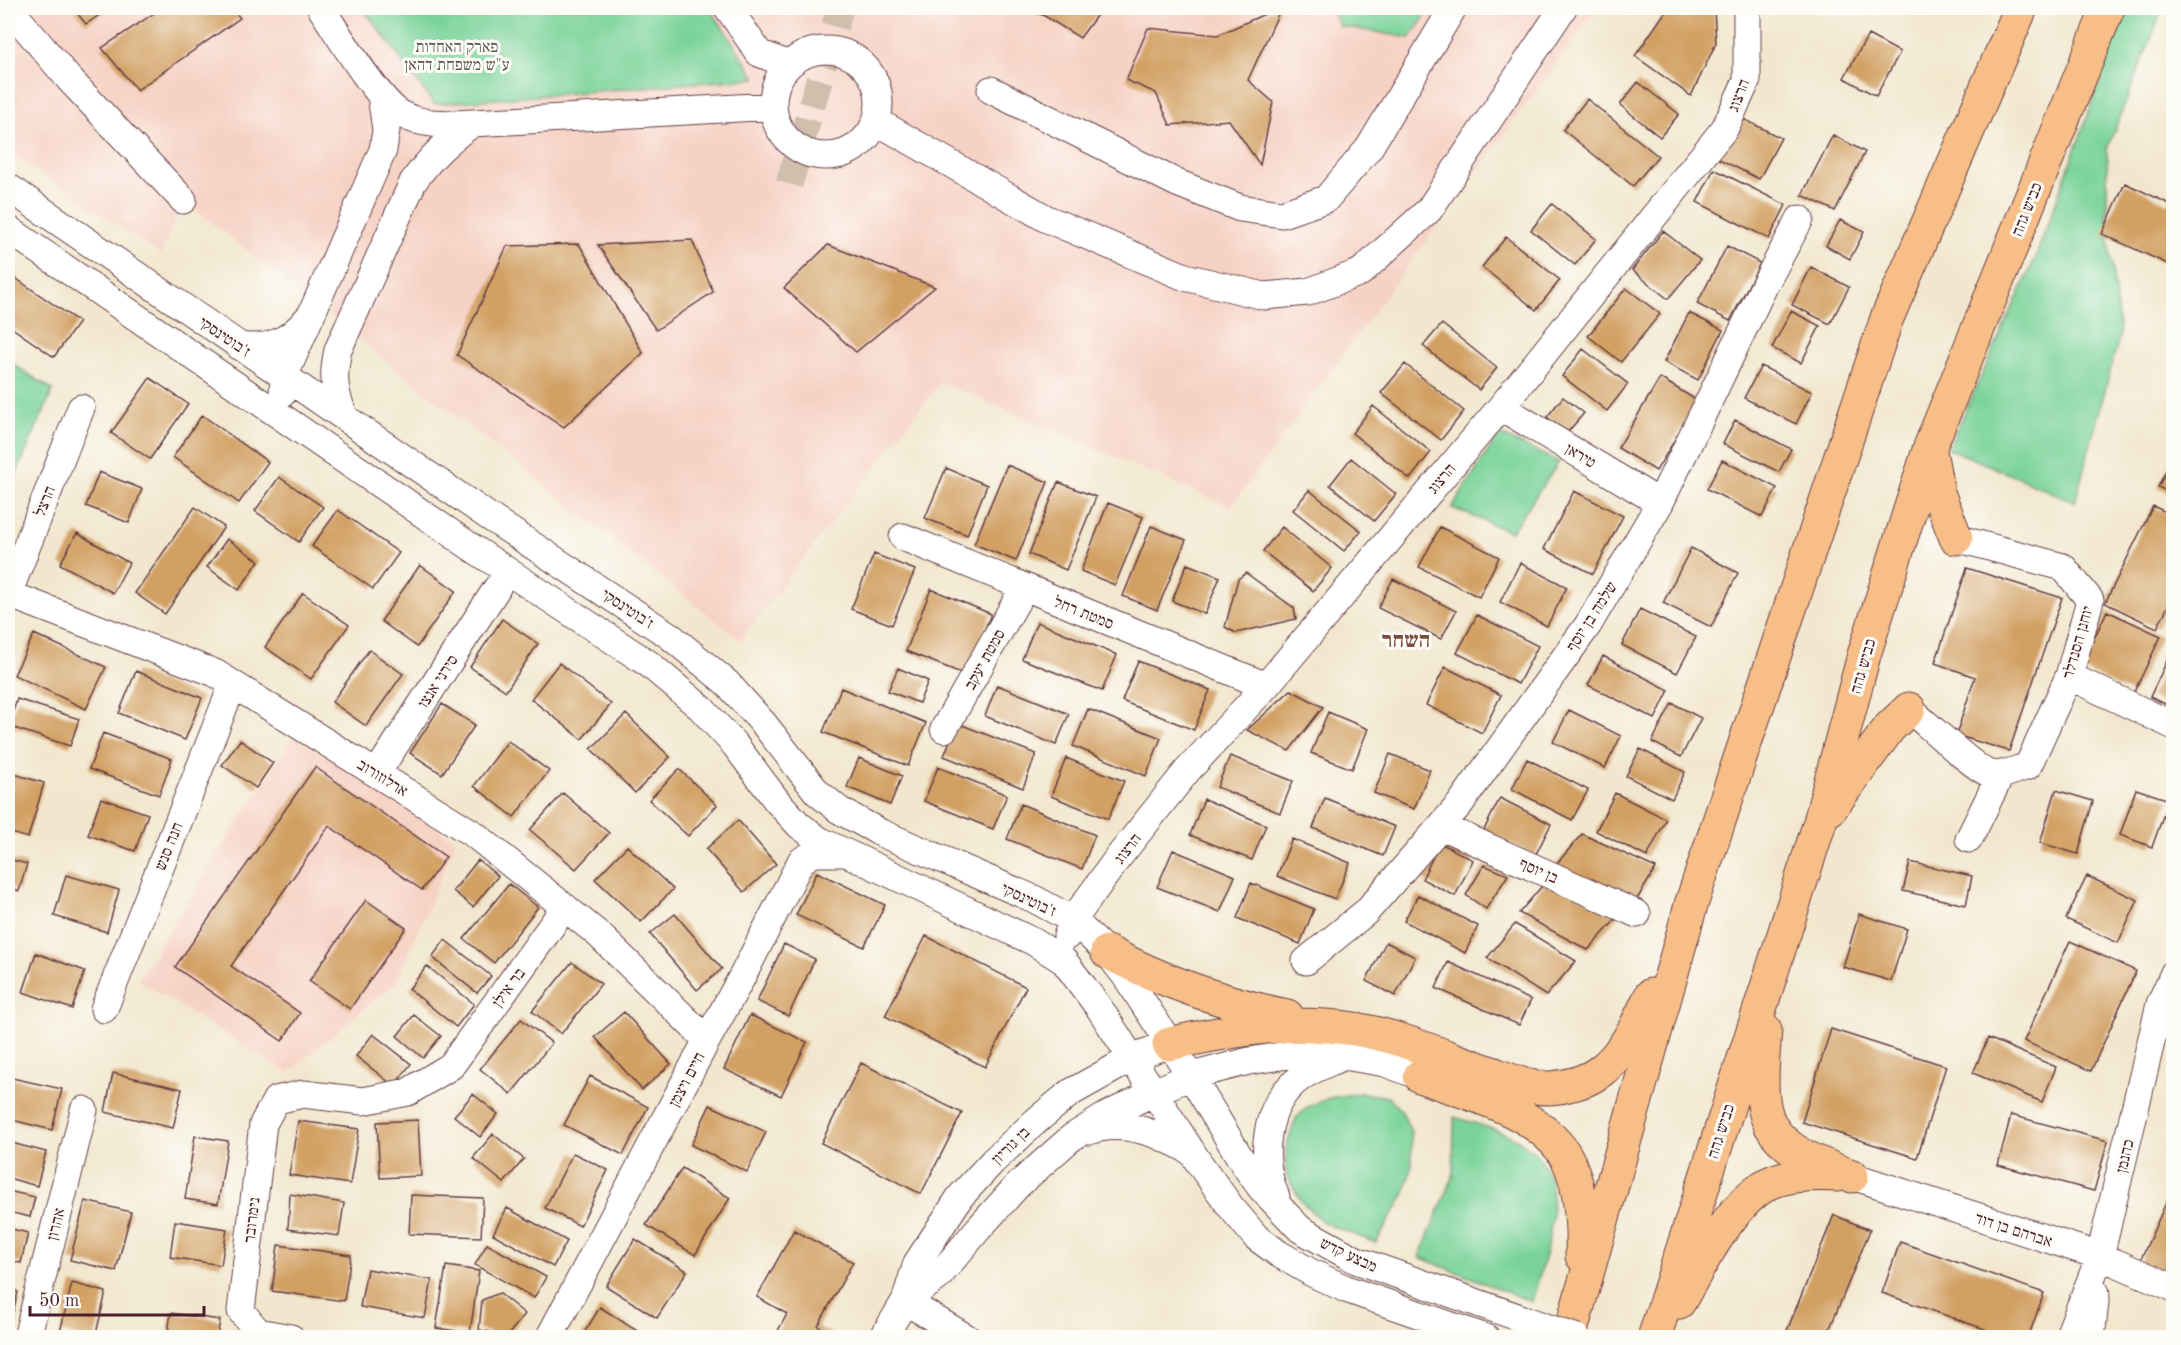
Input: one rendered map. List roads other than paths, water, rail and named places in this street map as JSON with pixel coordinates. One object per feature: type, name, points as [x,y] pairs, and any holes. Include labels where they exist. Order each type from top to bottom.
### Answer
[{"type":"highway","points":[[1569,1338],[1691,905],[1887,318],[2021,8]]},
{"type":"highway","name":"כביש גהה","points":[[1656,1338],[1820,822],[1864,655],[1930,447],[2108,8]]},
{"type":"highway","points":[[1930,447],[1938,493],[1956,538]]},
{"type":"highway","points":[[1820,822],[1890,727],[1909,709]]},
{"type":"highway","points":[[1340,1042],[1356,1029],[1398,1040],[1523,1084],[1549,1088],[1577,1083],[1598,1074],[1636,1028],[1691,905]]},
{"type":"highway","points":[[1780,942],[1767,1010],[1764,1041],[1763,1105],[1767,1120],[1779,1139],[1799,1154],[1823,1166],[1852,1176]]},
{"type":"highway","points":[[1107,952],[1143,970],[1340,1042]]},
{"type":"highway","points":[[1169,1044],[1219,1033],[1311,1024],[1340,1042]]},
{"type":"highway","points":[[1420,1076],[1519,1114],[1543,1131],[1562,1150],[1573,1175],[1580,1201],[1583,1229],[1580,1300]]},
{"type":"highway","points":[[1656,1338],[1722,1229],[1741,1205],[1773,1182],[1797,1176],[1822,1174],[1852,1176]]},
{"type":"street","points":[[9,8],[69,79],[183,200]]},
{"type":"street","points":[[321,8],[381,95],[400,114],[421,122],[473,123],[773,106]]},
{"type":"street","points":[[728,8],[759,53],[789,65]]},
{"type":"street","points":[[991,90],[1177,183],[1240,208],[1282,214],[1326,199],[1369,148],[1454,8]]},
{"type":"street","points":[[876,121],[1047,219],[1185,277],[1264,296],[1308,292],[1361,272],[1429,210],[1563,8]]},
{"type":"street","name":"הרצוג","points":[[1064,961],[1065,946],[1073,920],[1117,859],[1187,771],[1266,686],[1501,407],[1725,128],[1747,80],[1747,8]]},
{"type":"street","points":[[821,50],[839,51],[855,58],[868,70],[877,86],[880,104],[876,121],[869,134],[847,152],[833,155],[818,155],[804,151],[787,138],[776,120],[773,106],[774,91],[789,65],[804,54],[821,50]]},
{"type":"street","points":[[287,419],[283,398],[284,377],[383,150],[386,130],[381,95]]},
{"type":"street","points":[[345,418],[338,402],[334,383],[338,350],[413,182],[429,159],[473,123]]},
{"type":"street","name":"ז'בוטינסקי","points":[[8,190],[494,520],[670,636],[727,683],[764,724],[817,792],[839,810],[881,833],[1034,899],[1073,920],[1107,952],[1127,978],[1191,1076]]},
{"type":"street","name":"שלמה בן יוסף","points":[[1306,961],[1366,912],[1441,826],[1470,791],[1588,625],[1660,503],[1764,286],[1800,219]]},
{"type":"street","name":"ז'בוטינסקי","points":[[8,229],[474,549],[649,664],[702,708],[735,745],[777,801],[799,825],[819,840],[1034,942],[1064,961],[1100,1009],[1152,1093]]},
{"type":"street","points":[[239,346],[261,347],[276,344],[298,330],[312,314]]},
{"type":"street","name":"טיראן","points":[[1501,407],[1660,503]]},
{"type":"street","name":"הרצל","points":[[8,594],[81,408]]},
{"type":"street","name":"סמטת רחל","points":[[903,537],[1266,686]]},
{"type":"street","name":"יוחנן הסנדלר","points":[[1956,538],[2063,567],[2090,600],[2068,676],[2028,766],[2001,774]]},
{"type":"street","name":"סירני אנצו","points":[[376,773],[497,588]]},
{"type":"street","name":"סמטת יעקב","points":[[944,729],[1024,588]]},
{"type":"street","name":"ארלוזורוב","points":[[8,594],[215,672],[475,835],[598,934],[706,1040]]},
{"type":"street","points":[[2068,676],[2174,726]]},
{"type":"street","name":"חנה סנש","points":[[104,1009],[233,684]]},
{"type":"street","points":[[1909,709],[1989,774],[2001,774],[1969,839]]},
{"type":"street","name":"בן יוסף","points":[[1441,826],[1637,914]]},
{"type":"street","name":"חיים ויצמן","points":[[549,1338],[706,1040],[743,975],[801,861],[814,852],[844,853]]},
{"type":"street","name":"בר אילן","points":[[276,1100],[303,1094],[363,1101],[385,1097],[408,1092],[451,1066],[565,907]]},
{"type":"street","name":"כהנמן","points":[[2068,1338],[2100,1256],[2167,1007],[2174,973]]},
{"type":"street","points":[[1098,1076],[1102,1046],[1100,1009]]},
{"type":"street","points":[[1283,1212],[1273,1191],[1266,1165],[1266,1139],[1273,1115],[1285,1094],[1340,1042]]},
{"type":"street","name":"בן גוריון","points":[[905,1300],[938,1277],[1018,1185],[1071,1138],[1106,1116],[1191,1076],[1340,1042],[1420,1076]]},
{"type":"street","name":"בן גוריון","points":[[883,1338],[905,1300],[917,1263],[960,1197],[1036,1120],[1070,1093],[1130,1059],[1169,1044]]},
{"type":"street","name":"מבצע קדש","points":[[1191,1076],[1245,1166],[1300,1229],[1356,1260],[1576,1338]]},
{"type":"street","name":"מבצע קדש","points":[[1152,1093],[1230,1206],[1256,1236],[1287,1258],[1346,1289],[1486,1338]]},
{"type":"street","name":"נימרובר","points":[[257,1335],[240,1311],[262,1124],[276,1100]]},
{"type":"street","name":"אהרון","points":[[27,1338],[84,1110]]},
{"type":"street","points":[[1071,1138],[1094,1129],[1114,1126],[1148,1131],[1170,1139],[1194,1153]]},
{"type":"street","name":"אברהם בן דוד","points":[[1852,1176],[2100,1256],[2174,1288]]},
{"type":"street","points":[[2091,1338],[2100,1256]]},
{"type":"street","points":[[905,1300],[967,1338]]},
{"type":"street","points":[[257,1335],[291,1338]]},
{"type":"tunnel","points":[[789,184],[840,8]]},
{"type":"district","name":"השחר","points":[[1406,639]]},
{"type":"park label","name":"פארק האחדות ע\"ש משפחת דהאן","points":[[457,55]]}]
